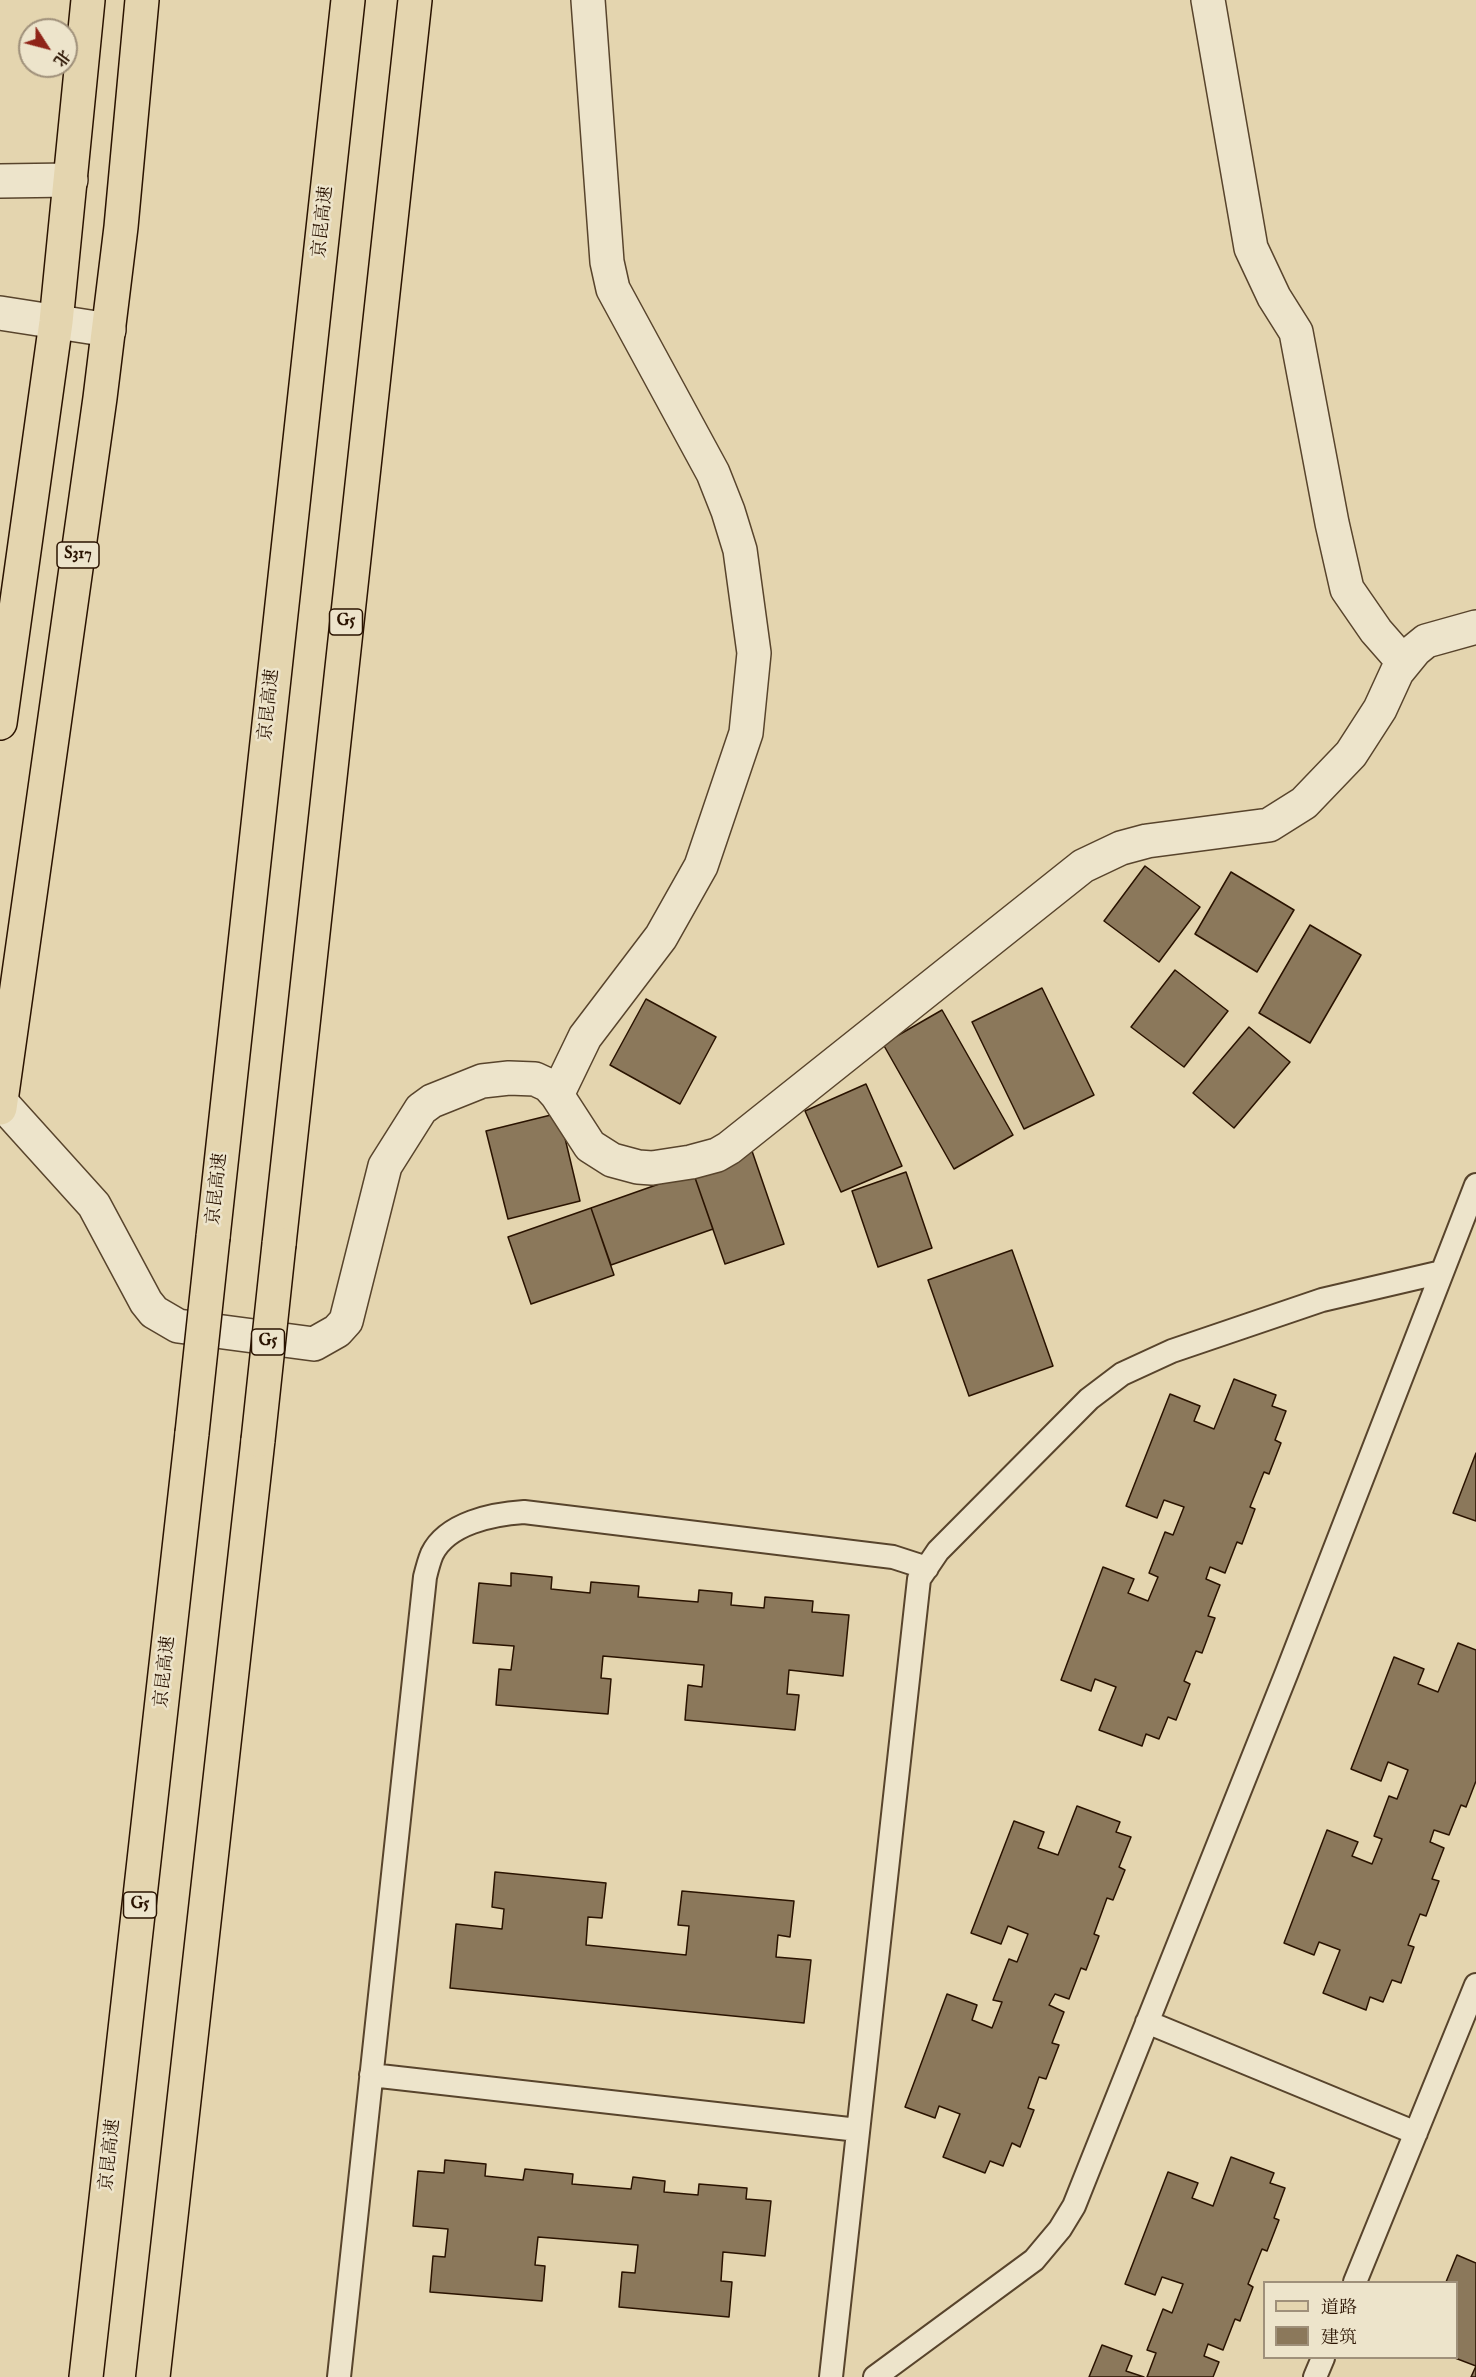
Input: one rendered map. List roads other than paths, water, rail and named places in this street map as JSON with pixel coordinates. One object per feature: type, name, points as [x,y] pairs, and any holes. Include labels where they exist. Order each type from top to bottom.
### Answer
[{"type":"main road","points":[[0,723],[56,322],[88,0]]},
{"type":"main road","name":"S317","points":[[0,1105],[109,330],[142,0]]},
{"type":"main road","name":"京昆高速","points":[[86,2377],[192,1432],[348,0]]},
{"type":"main road","name":"G5","points":[[153,2377],[415,0]]},
{"type":"street","points":[[557,1095],[585,1037],[661,937],[701,866],[746,732],[754,653],[740,550],[728,511],[713,473],[612,289],[607,262],[588,0]]},
{"type":"street","points":[[1208,0],[1251,248],[1274,297],[1296,332],[1332,523],[1347,589],[1376,631],[1404,663]]},
{"type":"street","points":[[0,181],[71,180]]},
{"type":"street","points":[[0,313],[109,330]]},
{"type":"street","points":[[0,1105],[94,1205],[146,1302],[154,1312],[178,1326],[314,1344],[337,1331],[346,1321],[385,1166],[421,1109],[432,1101],[482,1081],[509,1078],[535,1079],[548,1084],[590,1146],[612,1160],[652,1168],[717,1155],[729,1148],[1083,866],[1121,848],[1147,841],[1269,825],[1304,803],[1351,754],[1380,709],[1396,672],[1404,663],[1426,641],[1476,627]]},
{"type":"lane","points":[[884,2375],[1034,2260],[1060,2229],[1074,2206],[1287,1672],[1476,1185]]},
{"type":"lane","points":[[831,2377],[919,1579],[938,1551],[1089,1399],[1122,1374],[1172,1351],[1322,1300],[1442,1272]]},
{"type":"lane","points":[[339,2377],[425,1577],[433,1552],[451,1533],[474,1520],[500,1514],[524,1512],[893,1557],[927,1568]]},
{"type":"lane","points":[[1355,2281],[1476,1984]]},
{"type":"lane","points":[[1147,2022],[1416,2133]]},
{"type":"lane","points":[[371,2075],[858,2130]]},
{"type":"lane","points":[[1315,2377],[1323,2359]]}]
